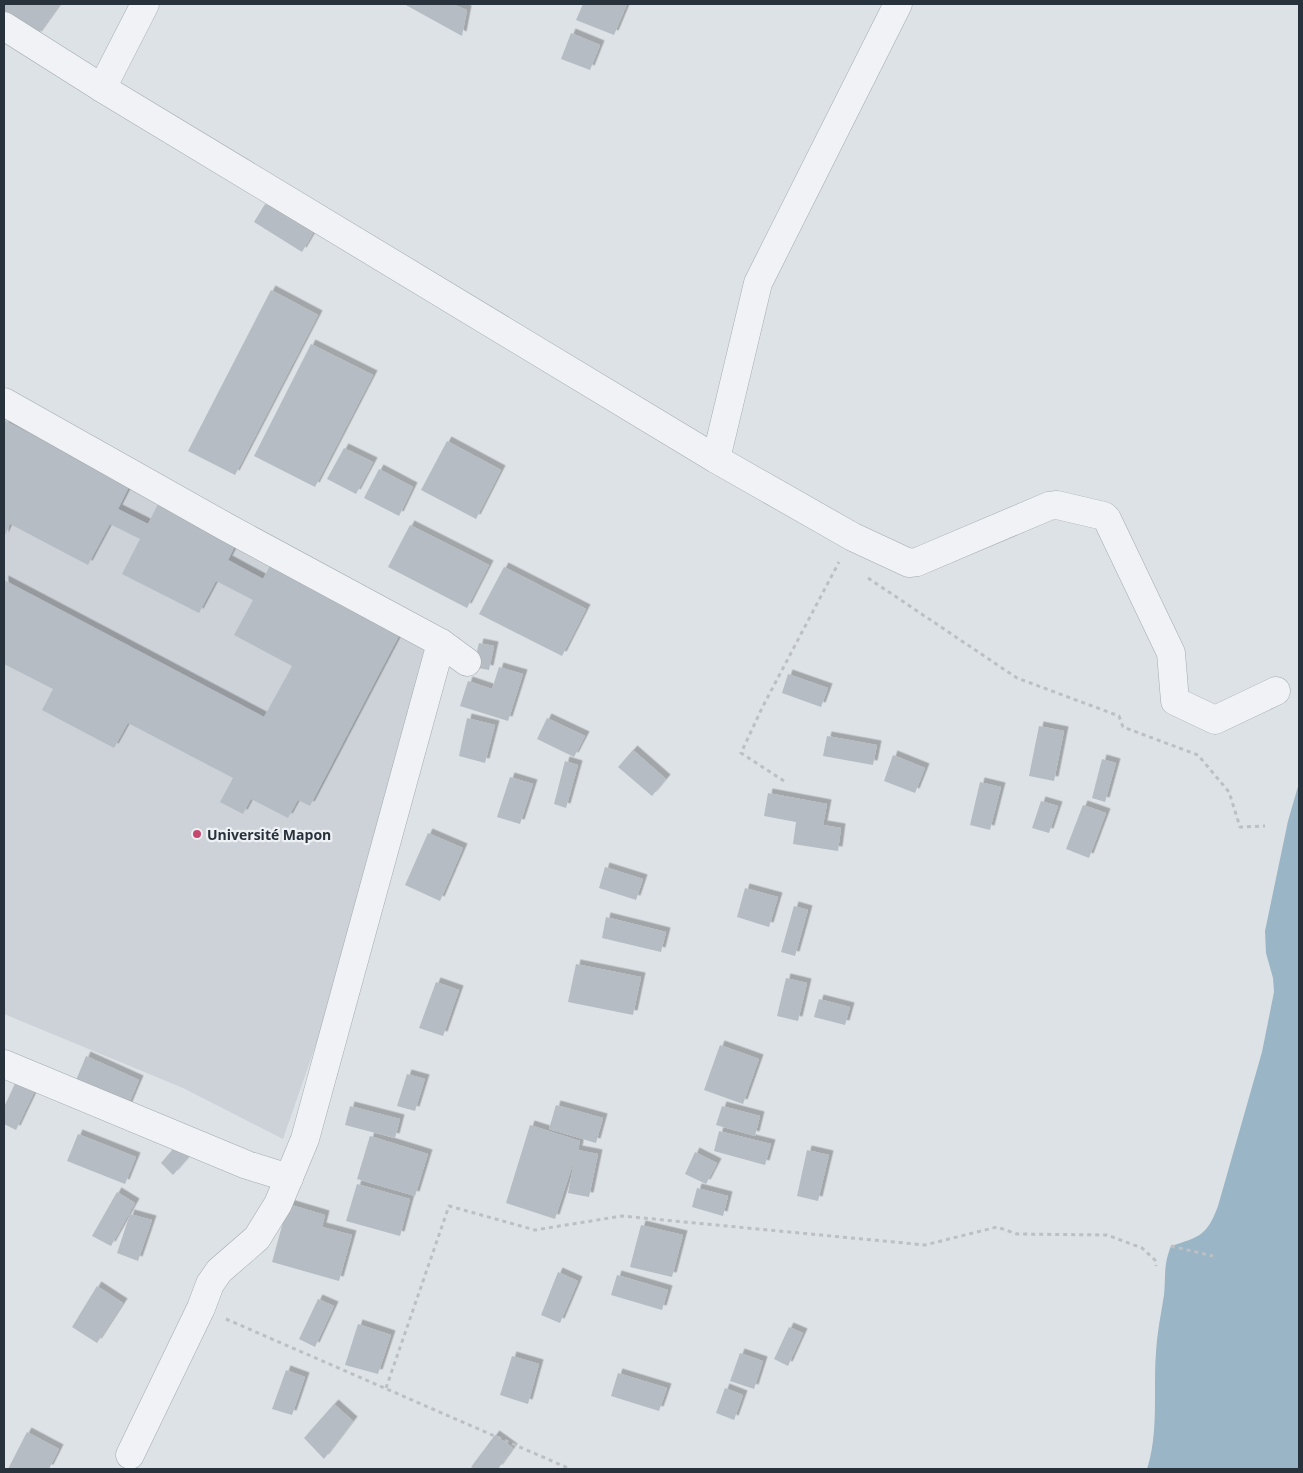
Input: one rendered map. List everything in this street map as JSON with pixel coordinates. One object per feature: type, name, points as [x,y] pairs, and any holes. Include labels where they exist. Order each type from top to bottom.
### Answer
[{"type":"street","points":[[102,88],[145,4]]},
{"type":"street","points":[[716,459],[758,283],[898,4]]},
{"type":"street","points":[[4,26],[102,88],[716,459],[853,536],[909,563],[917,562],[1049,506],[1057,505],[1104,516],[1171,653],[1176,700],[1215,720],[1276,691]]},
{"type":"street","points":[[4,402],[228,528],[442,643],[467,662]]},
{"type":"street","points":[[130,1455],[201,1308],[210,1284],[219,1271],[258,1238],[278,1204],[305,1139],[442,643]]},
{"type":"street","points":[[4,1064],[247,1165],[289,1178]]},
{"type":"path","points":[[784,781],[741,753],[762,708],[853,536]]},
{"type":"path","points":[[864,576],[1017,678],[1119,716],[1122,727],[1198,755],[1229,792],[1240,827],[1266,826]]},
{"type":"path","points":[[386,1388],[449,1206],[535,1230],[622,1216],[925,1245],[997,1226],[1017,1234],[1107,1235],[1142,1248],[1155,1260],[1156,1266]]},
{"type":"path","points":[[1171,1246],[1213,1256]]},
{"type":"path","points":[[201,1308],[568,1469]]},
{"type":"shaded area","name":"Université Mapon","points":[[4,409],[452,654],[283,1139],[183,1088],[4,1014]]},
{"type":"water","points":[[1299,783],[1299,1469],[1147,1469],[1153,1440],[1155,1367],[1167,1259],[1171,1246],[1201,1234],[1214,1216],[1262,1052],[1274,992],[1273,978],[1266,953],[1265,931],[1288,821]]},
{"type":"building","points":[[4,4],[60,4],[37,36],[4,13]]},
{"type":"building","points":[[404,4],[452,4],[467,10],[462,36]]},
{"type":"building","points":[[583,4],[627,4],[614,35],[576,20]]},
{"type":"building","points":[[571,33],[600,45],[590,70],[561,59]]},
{"type":"building","points":[[265,204],[313,233],[302,252],[254,222]]},
{"type":"building","points":[[271,290],[318,315],[235,475],[188,451]]},
{"type":"building","points":[[311,344],[373,375],[315,487],[254,456]]},
{"type":"building","points":[[4,420],[130,485],[118,509],[148,524],[158,504],[236,544],[228,560],[263,579],[271,564],[401,632],[310,806],[298,800],[288,818],[251,799],[243,814],[220,802],[233,778],[128,723],[114,748],[42,710],[53,689],[4,664],[4,580],[264,717],[292,666],[234,635],[253,600],[216,581],[199,613],[122,574],[140,539],[110,524],[88,565],[10,524],[4,537]]},
{"type":"building","points":[[447,441],[501,470],[476,519],[421,490]]},
{"type":"building","points":[[344,448],[373,462],[356,494],[327,479]]},
{"type":"building","points":[[379,469],[413,487],[399,516],[364,498]]},
{"type":"building","points":[[410,525],[489,565],[467,608],[388,567]]},
{"type":"building","points":[[504,567],[586,609],[562,656],[479,614]]},
{"type":"building","points":[[479,643],[494,646],[489,670],[473,667]]},
{"type":"building","points":[[499,667],[523,674],[508,721],[460,706],[468,681],[492,689]]},
{"type":"building","points":[[788,674],[828,688],[821,707],[782,693]]},
{"type":"building","points":[[467,718],[495,725],[485,763],[459,756]]},
{"type":"building","points":[[547,718],[585,736],[574,757],[537,739]]},
{"type":"building","points":[[1039,726],[1064,731],[1054,781],[1029,776]]},
{"type":"building","points":[[827,736],[877,745],[873,765],[823,756]]},
{"type":"building","points":[[633,750],[666,779],[652,796],[618,767]]},
{"type":"building","points":[[893,755],[925,768],[915,793],[884,781]]},
{"type":"building","points":[[1102,759],[1116,763],[1105,802],[1092,798]]},
{"type":"building","points":[[565,761],[578,765],[566,808],[554,804]]},
{"type":"building","points":[[510,777],[533,784],[520,824],[497,817]]},
{"type":"building","points":[[980,782],[1001,787],[990,830],[970,825]]},
{"type":"building","points":[[768,793],[827,804],[823,825],[841,828],[838,851],[793,844],[796,822],[764,816]]},
{"type":"building","points":[[1041,801],[1058,806],[1049,833],[1032,828]]},
{"type":"building","points":[[1083,805],[1106,813],[1089,858],[1066,849]]},
{"type":"building","points":[[428,833],[463,848],[440,901],[405,885]]},
{"type":"building","points":[[605,867],[643,879],[636,900],[599,888]]},
{"type":"building","points":[[745,888],[778,897],[769,927],[737,917]]},
{"type":"building","points":[[794,906],[808,910],[795,956],[781,952]]},
{"type":"building","points":[[606,917],[666,932],[661,952],[602,938]]},
{"type":"building","points":[[576,964],[641,977],[633,1015],[568,1002]]},
{"type":"building","points":[[786,978],[807,983],[798,1021],[777,1016]]},
{"type":"building","points":[[436,982],[459,990],[443,1036],[419,1028]]},
{"type":"building","points":[[819,999],[850,1007],[845,1025],[814,1017]]},
{"type":"building","points":[[720,1045],[759,1059],[743,1104],[704,1090]]},
{"type":"building","points":[[86,1056],[139,1080],[125,1113],[72,1090]]},
{"type":"building","points":[[407,1074],[425,1079],[415,1111],[397,1106]]},
{"type":"building","points":[[19,1075],[38,1084],[16,1130],[4,1124],[4,1107]]},
{"type":"building","points":[[556,1105],[603,1118],[596,1143],[549,1129]]},
{"type":"building","points":[[350,1106],[400,1119],[395,1138],[345,1125]]},
{"type":"building","points":[[722,1106],[760,1116],[755,1136],[716,1125]]},
{"type":"building","points":[[530,1125],[580,1141],[578,1150],[598,1154],[589,1197],[568,1193],[575,1157],[555,1219],[506,1203]]},
{"type":"building","points":[[719,1131],[771,1144],[765,1165],[714,1151]]},
{"type":"building","points":[[78,1134],[136,1157],[125,1184],[67,1161]]},
{"type":"building","points":[[370,1136],[428,1154],[415,1196],[357,1179]]},
{"type":"building","points":[[180,1141],[193,1152],[173,1175],[161,1163]]},
{"type":"building","points":[[807,1150],[829,1155],[818,1201],[797,1196]]},
{"type":"building","points":[[695,1152],[717,1163],[706,1184],[685,1174]]},
{"type":"building","points":[[357,1184],[410,1199],[400,1236],[346,1221]]},
{"type":"building","points":[[697,1188],[728,1196],[723,1216],[692,1207]]},
{"type":"building","points":[[117,1192],[135,1203],[111,1246],[92,1236]]},
{"type":"building","points":[[288,1204],[325,1215],[322,1227],[352,1235],[339,1281],[272,1262]]},
{"type":"building","points":[[130,1214],[152,1220],[138,1261],[117,1253]]},
{"type":"building","points":[[641,1225],[683,1235],[672,1277],[630,1267]]},
{"type":"building","points":[[558,1272],[578,1281],[560,1323],[541,1315]]},
{"type":"building","points":[[617,1275],[668,1290],[662,1310],[611,1295]]},
{"type":"building","points":[[97,1286],[123,1303],[97,1343],[72,1327]]},
{"type":"building","points":[[318,1299],[334,1306],[315,1347],[299,1339]]},
{"type":"building","points":[[358,1324],[391,1335],[378,1374],[345,1365]]},
{"type":"building","points":[[789,1327],[803,1333],[788,1366],[774,1359]]},
{"type":"building","points":[[740,1353],[763,1361],[754,1389],[730,1381]]},
{"type":"building","points":[[512,1356],[539,1364],[528,1404],[500,1395]]},
{"type":"building","points":[[286,1370],[305,1377],[292,1415],[272,1409]]},
{"type":"building","points":[[618,1373],[667,1388],[659,1411],[611,1396]]},
{"type":"building","points":[[725,1388],[743,1395],[734,1420],[716,1413]]},
{"type":"building","points":[[334,1404],[353,1421],[324,1459],[304,1438]]},
{"type":"building","points":[[27,1432],[59,1449],[49,1469],[8,1469]]},
{"type":"building","points":[[495,1435],[513,1448],[498,1469],[475,1469],[471,1467]]},
{"type":"place","name":"Université Mapon","points":[[197,834]]}]
